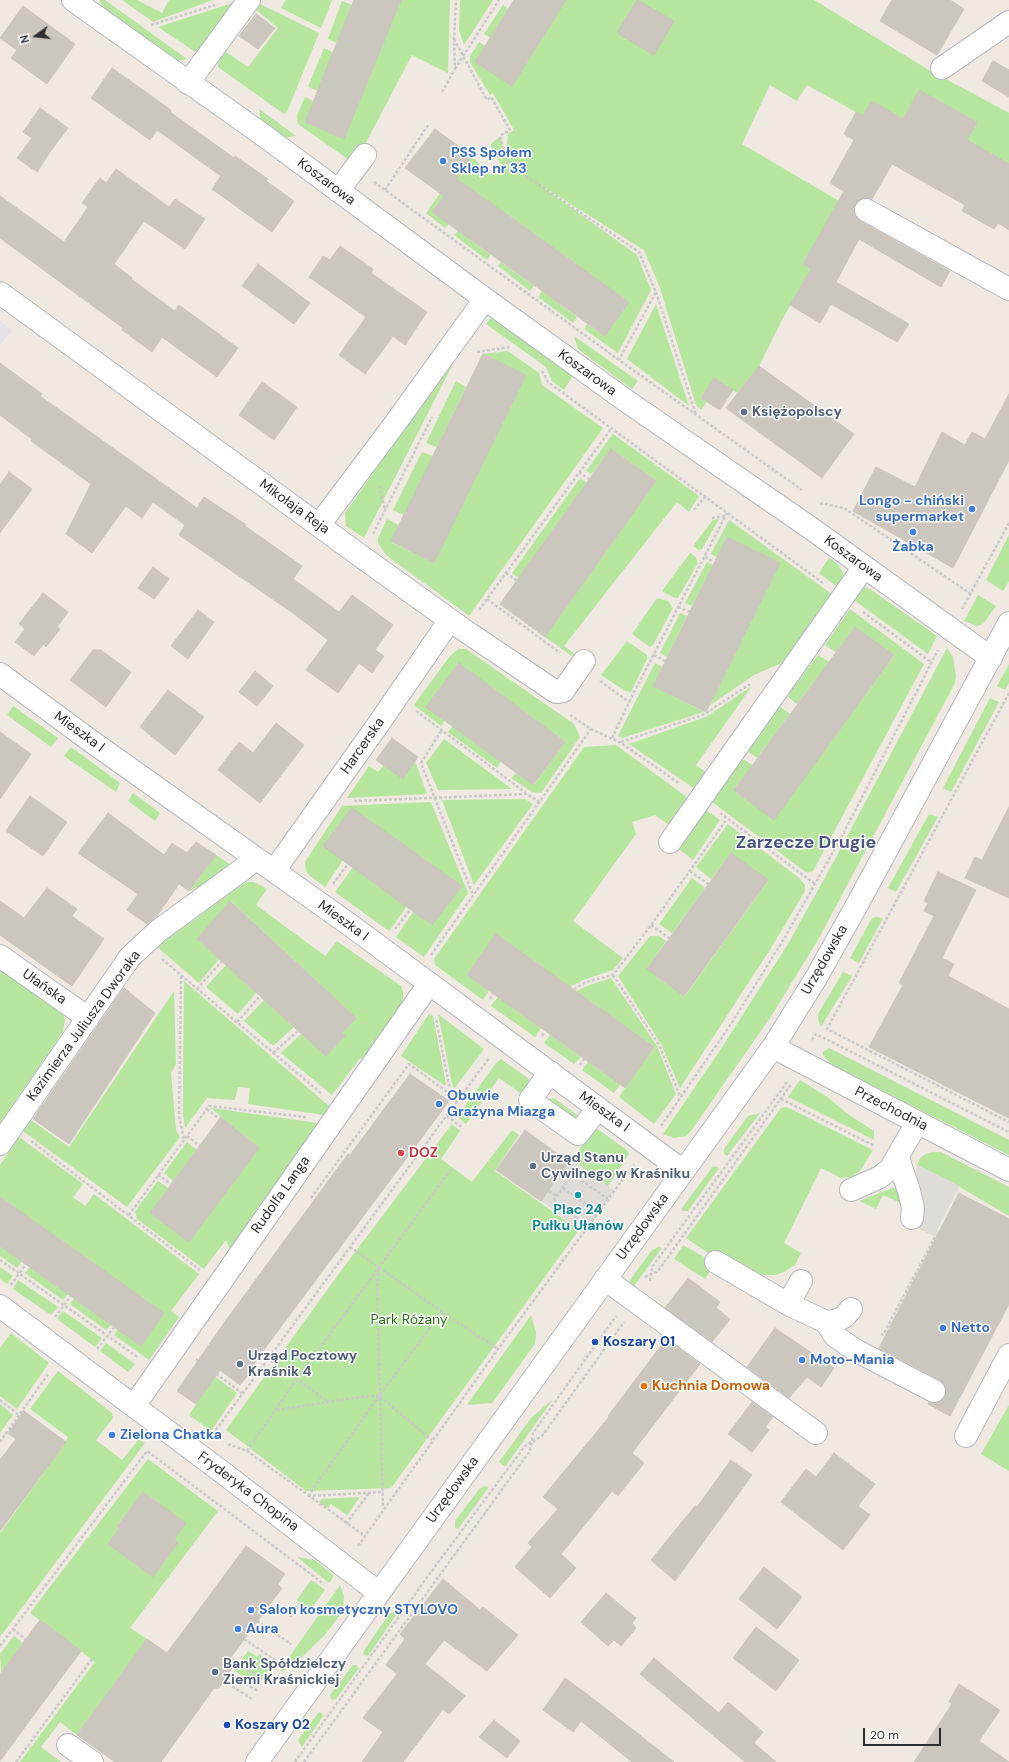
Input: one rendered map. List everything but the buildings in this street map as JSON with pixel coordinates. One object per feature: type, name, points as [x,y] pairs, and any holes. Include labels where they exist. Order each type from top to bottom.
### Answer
[{"type":"street","points":[[188,83],[249,0]]},
{"type":"street","name":"Koszarowa","points":[[78,2],[188,83],[263,135],[625,400],[724,468],[991,658]]},
{"type":"street","points":[[942,68],[1009,22]]},
{"type":"street","points":[[338,191],[360,162]]},
{"type":"street","points":[[866,210],[1009,289]]},
{"type":"street","name":"Mikołaja Reja","points":[[0,293],[362,557],[457,625],[556,692],[563,691],[582,664]]},
{"type":"street","points":[[319,525],[485,299]]},
{"type":"street","points":[[670,842],[699,798],[864,567]]},
{"type":"street","name":"Urzędowska","points":[[257,1762],[773,1047],[816,978],[858,903],[1009,623]]},
{"type":"street","name":"Harcerska","points":[[274,871],[398,696],[457,625]]},
{"type":"street","name":"Mieszka I","points":[[0,674],[274,871],[683,1171]]},
{"type":"street","name":"Kazimierza Juliusza Dworaka","points":[[0,1144],[130,957],[158,931],[242,869],[254,858]]},
{"type":"street","name":"Ułańska","points":[[0,956],[88,1018]]},
{"type":"street","name":"Rudolfa Langa","points":[[134,1406],[429,984]]},
{"type":"street","name":"Przechodnia","points":[[773,1047],[799,1062],[1009,1170]]},
{"type":"street","points":[[550,1072],[530,1100],[578,1134],[598,1108]]},
{"type":"street","points":[[851,1190],[884,1174],[890,1169],[898,1158],[917,1123]]},
{"type":"street","points":[[898,1158],[909,1190],[913,1208],[912,1218]]},
{"type":"street","points":[[716,1262],[788,1304],[826,1322],[835,1321],[844,1317],[851,1309]]},
{"type":"street","points":[[605,1279],[816,1433]]},
{"type":"street","points":[[788,1304],[801,1281]]},
{"type":"street","name":"Fryderyka Chopina","points":[[3,1298],[63,1353],[379,1593]]},
{"type":"street","points":[[826,1322],[835,1336],[855,1350],[934,1391]]},
{"type":"street","points":[[966,1436],[1009,1355]]},
{"type":"street","points":[[68,1745],[92,1762]]},
{"type":"path","points":[[455,68],[454,39],[456,0]]},
{"type":"path","points":[[442,92],[455,68],[463,58],[498,0]]},
{"type":"path","points":[[155,30],[149,26],[219,3]]},
{"type":"path","points":[[454,39],[487,100],[491,97],[510,130],[500,136],[508,164],[639,252],[656,292],[696,415]]},
{"type":"path","points":[[386,190],[428,125]]},
{"type":"path","points":[[360,162],[386,190],[619,360],[802,490]]},
{"type":"path","points":[[619,360],[656,292]]},
{"type":"path","points":[[504,342],[516,351]]},
{"type":"path","points":[[472,353],[510,346]]},
{"type":"path","points":[[541,369],[548,382],[705,497],[726,515],[931,662]]},
{"type":"path","points":[[362,557],[436,410]]},
{"type":"path","points":[[457,625],[487,599],[611,429]]},
{"type":"path","points":[[579,472],[590,478]]},
{"type":"path","points":[[694,510],[705,497]]},
{"type":"path","points":[[815,499],[821,504],[844,508],[971,594]]},
{"type":"path","points":[[712,518],[726,515]]},
{"type":"path","points":[[612,738],[629,702],[726,515]]},
{"type":"path","points":[[960,613],[1009,523]]},
{"type":"path","points":[[705,557],[714,562]]},
{"type":"path","points":[[506,573],[517,581]]},
{"type":"path","points":[[487,599],[582,664],[629,702]]},
{"type":"path","points":[[678,607],[690,612]]},
{"type":"path","points":[[665,1120],[732,1021],[785,937],[842,836],[938,649]]},
{"type":"path","points":[[654,655],[665,661]]},
{"type":"path","points":[[621,742],[703,715],[751,683]]},
{"type":"path","points":[[1009,692],[827,1029],[1009,1122]]},
{"type":"path","points":[[398,696],[441,731],[526,794],[540,802]]},
{"type":"path","points":[[430,957],[591,729]]},
{"type":"path","points":[[441,731],[421,763],[473,895]]},
{"type":"path","points":[[353,801],[526,794]]},
{"type":"path","points":[[699,798],[815,884]]},
{"type":"path","points":[[574,989],[586,982],[613,975],[651,925],[727,818]]},
{"type":"path","points":[[330,888],[348,864]]},
{"type":"path","points":[[690,871],[708,884]]},
{"type":"path","points":[[393,932],[411,909]]},
{"type":"path","points":[[651,925],[669,938]]},
{"type":"path","points":[[160,957],[326,1097]]},
{"type":"path","points":[[197,989],[222,961]]},
{"type":"path","points":[[613,975],[659,1045],[680,1096]]},
{"type":"path","points":[[181,976],[179,1116],[184,1140]]},
{"type":"path","points":[[236,1022],[260,996]]},
{"type":"path","points":[[436,1016],[449,1085],[458,1100]]},
{"type":"path","points":[[274,1053],[298,1031]]},
{"type":"path","points":[[816,1034],[1009,1132]]},
{"type":"path","points":[[210,1438],[267,1358],[489,1057]]},
{"type":"path","points":[[304,1762],[530,1451],[533,1433],[634,1300],[649,1288],[652,1267],[782,1088],[799,1062]]},
{"type":"path","points":[[310,1200],[409,1064],[458,1100]]},
{"type":"path","points":[[295,1762],[424,1581],[525,1446],[542,1436],[634,1300],[644,1278],[658,1271],[793,1082]]},
{"type":"path","points":[[781,1099],[898,1158]]},
{"type":"path","points":[[128,1215],[209,1106],[312,1117]]},
{"type":"path","points":[[207,1109],[219,1119]]},
{"type":"path","points":[[446,1116],[463,1128]]},
{"type":"path","points":[[187,1136],[200,1146]]},
{"type":"path","points":[[30,1140],[202,1271]]},
{"type":"path","points":[[354,1552],[383,1508],[432,1440],[636,1161]]},
{"type":"path","points":[[247,1451],[452,1168]]},
{"type":"path","points":[[565,1169],[608,1199]]},
{"type":"path","points":[[573,1174],[553,1201],[588,1226]]},
{"type":"path","points":[[158,1175],[171,1184]]},
{"type":"path","points":[[563,1188],[598,1213]]},
{"type":"path","points":[[549,1191],[557,1196]]},
{"type":"path","points":[[879,1333],[884,1335],[935,1236]]},
{"type":"path","points":[[350,1247],[442,1312],[498,1349]]},
{"type":"path","points":[[0,1260],[144,1362]]},
{"type":"path","points":[[3,1298],[26,1264]]},
{"type":"path","points":[[379,1267],[377,1284],[383,1508]]},
{"type":"path","points":[[51,1322],[71,1296]]},
{"type":"path","points":[[308,1496],[379,1396],[442,1312]]},
{"type":"path","points":[[94,1353],[114,1327]]},
{"type":"path","points":[[200,1352],[195,1359],[242,1393]]},
{"type":"path","points":[[0,1442],[63,1353]]},
{"type":"path","points":[[267,1358],[328,1402]]},
{"type":"path","points":[[276,1410],[367,1396],[379,1396],[432,1440]]},
{"type":"path","points":[[0,1400],[20,1415]]},
{"type":"path","points":[[225,1443],[247,1451],[364,1536]]},
{"type":"path","points":[[0,1646],[147,1452],[330,1589]]},
{"type":"path","points":[[308,1496],[382,1492]]},
{"type":"path","points":[[346,1524],[370,1493]]},
{"type":"path","points":[[277,1607],[291,1616],[299,1604],[312,1614]]},
{"type":"path","points":[[258,1621],[291,1644]]},
{"type":"path","points":[[12,1629],[28,1641]]},
{"type":"path","points":[[244,1639],[278,1662]]},
{"type":"path","points":[[231,1658],[265,1682]]},
{"type":"path","points":[[16,1762],[92,1659]]},
{"type":"path","points":[[229,1673],[258,1691]]},
{"type":"path","points":[[224,1681],[252,1699]]},
{"type":"shaded area","points":[[0,321],[12,330],[0,345]]},
{"type":"shaded area","name":"Plac 24 Pułku Ułanów","points":[[572,1160],[614,1190],[584,1233],[541,1201]]},
{"type":"shaded area","points":[[917,1165],[960,1186],[937,1230],[939,1232],[936,1237],[919,1229],[922,1219],[915,1180]]},
{"type":"green space","points":[[99,0],[105,0],[187,59],[177,61],[104,10]]},
{"type":"green space","points":[[122,0],[137,0],[162,13],[169,0],[213,0],[153,22]]},
{"type":"green space","points":[[286,0],[332,0],[321,28],[281,8]]},
{"type":"green space","points":[[401,0],[450,0],[448,73],[412,55],[361,152],[352,162],[298,124],[297,115],[305,97],[313,101],[305,122],[344,139]]},
{"type":"green space","points":[[460,0],[493,0],[464,45],[459,30]]},
{"type":"green space","points":[[566,0],[814,0],[929,70],[1009,113],[1009,164],[963,147],[977,122],[919,90],[903,119],[872,101],[863,116],[807,85],[797,101],[770,85],[742,144],[839,201],[803,264],[811,269],[782,320],[759,366],[737,393],[714,378],[701,397],[707,402],[701,410],[696,405],[660,288],[644,250],[537,183],[637,255],[651,290],[618,353],[584,329],[587,324],[605,336],[629,302],[456,178],[472,156],[490,175],[501,164],[491,149],[491,144],[500,136],[506,159],[508,134],[514,130],[493,93],[490,95],[470,62],[470,56],[479,42],[485,46],[475,62],[512,85]]},
{"type":"green space","points":[[342,1],[352,5],[337,43],[328,39]]},
{"type":"green space","points":[[236,2],[197,53],[158,27]]},
{"type":"green space","points":[[258,3],[319,33],[287,112],[284,114],[218,67],[218,60],[226,52],[248,67],[278,28],[254,8]]},
{"type":"green space","points":[[503,5],[508,9],[490,38],[484,34]]},
{"type":"green space","points":[[324,48],[333,52],[318,91],[308,87]]},
{"type":"green space","points":[[259,109],[296,136],[283,138],[261,123]]},
{"type":"green space","points":[[440,193],[444,196],[432,212],[449,224],[445,228],[426,213]]},
{"type":"green space","points":[[458,231],[491,255],[487,260],[454,235]]},
{"type":"green space","points":[[501,262],[534,286],[530,291],[498,266]]},
{"type":"green space","points":[[542,291],[577,317],[573,323],[538,297]]},
{"type":"green space","points":[[656,304],[689,406],[627,359]]},
{"type":"green space","points":[[493,315],[574,374],[564,390],[552,381],[546,367],[486,324]]},
{"type":"green space","points":[[574,336],[638,381],[632,389],[578,349]]},
{"type":"green space","points":[[508,351],[539,373],[542,385],[603,428],[469,616],[386,555],[378,543],[378,538],[387,519],[399,525],[391,542],[434,563],[526,375],[483,354]]},
{"type":"green space","points":[[453,360],[454,362],[364,538],[346,526],[345,513]]},
{"type":"green space","points":[[456,381],[466,387],[437,447],[426,443]]},
{"type":"green space","points":[[613,434],[699,496],[689,512],[677,502],[564,646],[581,659],[579,661],[545,637],[656,481],[611,449],[592,474],[586,471]]},
{"type":"green space","points":[[422,452],[433,456],[404,515],[393,510]]},
{"type":"green space","points":[[580,478],[587,483],[519,578],[512,573]]},
{"type":"green space","points":[[719,519],[702,549],[699,550],[693,546],[713,520]]},
{"type":"green space","points":[[729,520],[836,597],[791,659],[754,675],[709,706],[780,563],[727,537],[717,557],[711,554]]},
{"type":"green space","points":[[1009,535],[1009,581],[1003,591],[986,580]]},
{"type":"green space","points":[[690,553],[696,557],[698,563],[678,598],[675,598],[662,591]]},
{"type":"green space","points":[[829,558],[837,563],[843,572],[844,579],[840,589],[819,573]]},
{"type":"green space","points":[[707,562],[713,565],[692,606],[685,603]]},
{"type":"green space","points":[[861,587],[870,589],[937,636],[928,654],[850,597]]},
{"type":"green space","points":[[978,595],[996,606],[983,624],[977,626],[964,621]]},
{"type":"green space","points":[[657,598],[668,601],[673,608],[653,645],[650,647],[632,634]]},
{"type":"green space","points":[[850,609],[924,664],[813,871],[807,873],[712,802],[741,760],[745,760],[752,765],[734,790],[774,819],[894,656],[855,627],[836,652],[825,645]]},
{"type":"green space","points":[[680,613],[687,616],[667,657],[660,653]]},
{"type":"green space","points":[[627,641],[647,655],[647,659],[631,692],[625,691],[601,675]]},
{"type":"green space","points":[[947,648],[953,657],[956,676],[955,683],[819,938],[772,1015],[691,1131],[686,1136],[674,1138],[663,1134],[719,1052],[788,944],[833,863]]},
{"type":"green space","points":[[458,649],[466,649],[574,724],[580,737],[541,793],[532,792],[511,778],[516,773],[534,785],[565,742],[459,663],[427,707],[445,720],[441,726],[414,705],[450,656]]},
{"type":"green space","points":[[818,655],[829,662],[797,704],[787,696]]},
{"type":"green space","points":[[655,663],[662,667],[653,686],[704,712],[622,738],[618,736]]},
{"type":"green space","points":[[1009,664],[1009,683],[1005,690],[997,686]]},
{"type":"green space","points":[[752,686],[696,765],[707,773],[695,789],[629,744],[706,717]]},
{"type":"green space","points":[[990,698],[999,702],[951,792],[943,788]]},
{"type":"green space","points":[[13,706],[58,738],[51,747],[7,715]]},
{"type":"green space","points":[[779,706],[790,714],[757,758],[747,751]]},
{"type":"green space","points":[[453,726],[501,761],[497,768],[448,732]]},
{"type":"green space","points":[[444,739],[512,789],[438,790],[426,763]]},
{"type":"green space","points":[[616,745],[688,798],[669,825],[655,815],[632,822],[636,834],[573,921],[623,958],[613,970],[583,980],[570,987],[496,934],[467,975],[489,991],[483,1000],[435,965],[434,959],[584,747]]},
{"type":"green space","points":[[71,747],[120,783],[116,792],[64,756]]},
{"type":"green space","points":[[415,761],[427,794],[347,798],[369,766],[378,772],[384,765]]},
{"type":"green space","points":[[133,793],[160,813],[155,821],[128,801]]},
{"type":"green space","points":[[525,799],[533,804],[474,885],[442,800]]},
{"type":"green space","points":[[431,802],[468,893],[424,957],[396,937],[414,911],[432,925],[462,886],[352,809],[343,860],[325,887],[310,876],[306,871],[305,862],[342,806]]},
{"type":"green space","points":[[701,806],[720,820],[693,860],[674,845]]},
{"type":"green space","points":[[929,814],[938,817],[896,892],[888,888]]},
{"type":"green space","points":[[728,824],[799,878],[805,885],[805,891],[771,948],[680,1088],[661,1044],[618,976],[650,936],[659,936],[666,941],[647,969],[685,996],[768,881],[731,853],[711,879],[696,867]]},
{"type":"green space","points":[[216,855],[231,865],[224,873],[190,891]]},
{"type":"green space","points":[[353,867],[407,906],[389,931],[335,892]]},
{"type":"green space","points":[[692,878],[705,888],[672,933],[659,924]]},
{"type":"green space","points":[[247,882],[254,882],[267,889],[256,905],[325,956],[337,941],[401,986],[403,999],[400,1007],[364,1061],[360,1058],[332,1095],[281,1053],[301,1034],[326,1056],[345,1036],[342,1033],[356,1018],[231,901],[197,939],[219,959],[199,983],[157,947]]},
{"type":"green space","points":[[872,918],[883,918],[859,963],[850,958]]},
{"type":"green space","points":[[226,965],[256,993],[238,1014],[206,987]]},
{"type":"green space","points":[[0,968],[62,1012],[65,1019],[63,1032],[0,1123]]},
{"type":"green space","points":[[843,972],[852,976],[821,1027],[818,1014]]},
{"type":"green space","points":[[611,978],[657,1046],[676,1094],[654,1124],[619,1097],[654,1047],[576,991]]},
{"type":"green space","points":[[184,981],[330,1107],[324,1115],[248,1104],[250,1088],[238,1087],[235,1100],[207,1098],[185,1128],[183,1115]]},
{"type":"green space","points":[[174,991],[176,1064],[171,1073],[176,1130],[180,1137],[127,1207],[23,1131],[31,1120],[69,1147]]},
{"type":"green space","points":[[498,997],[541,1028],[535,1037],[491,1006]]},
{"type":"green space","points":[[265,999],[294,1027],[273,1046],[244,1021]]},
{"type":"green space","points":[[429,1014],[433,1016],[446,1084],[444,1085],[401,1056]]},
{"type":"green space","points":[[438,1014],[484,1049],[454,1089],[452,1083]]},
{"type":"green space","points":[[550,1035],[581,1057],[574,1064],[544,1043]]},
{"type":"green space","points":[[829,1048],[1009,1140],[1009,1155],[830,1064],[823,1055],[823,1052]]},
{"type":"green space","points":[[501,1059],[536,1084],[525,1093],[519,1092],[499,1078],[466,1124],[457,1117],[496,1063]]},
{"type":"green space","points":[[588,1062],[620,1085],[614,1093],[582,1070]]},
{"type":"green space","points":[[800,1080],[826,1096],[849,1115],[874,1131],[874,1140],[788,1097]]},
{"type":"green space","points":[[554,1098],[580,1117],[580,1123],[546,1103],[549,1099]]},
{"type":"green space","points":[[787,1107],[873,1150],[861,1170],[851,1177],[841,1178],[821,1168],[784,1243],[801,1253],[795,1265],[784,1272],[775,1275],[762,1275],[753,1272],[722,1252],[717,1259],[686,1238],[781,1108]]},
{"type":"green space","points":[[211,1108],[325,1124],[231,1251],[226,1240],[204,1269],[137,1219],[135,1211],[158,1181],[168,1188],[150,1213],[189,1242],[259,1148]]},
{"type":"green space","points":[[760,1113],[727,1156],[724,1154],[724,1149],[748,1116]]},
{"type":"green space","name":"Park Różany","points":[[452,1124],[460,1131],[441,1159],[472,1182],[512,1130],[519,1135],[495,1171],[579,1230],[391,1488],[306,1491],[226,1430],[343,1268]]},
{"type":"green space","points":[[596,1128],[628,1151],[629,1154],[608,1186],[573,1160]]},
{"type":"green space","points":[[19,1137],[83,1184],[73,1197],[85,1206],[94,1194],[199,1274],[171,1311],[179,1317],[149,1360],[114,1335],[118,1329],[141,1346],[164,1313],[0,1197],[0,1165]]},
{"type":"green space","points":[[187,1142],[197,1150],[173,1181],[164,1173]]},
{"type":"green space","points":[[933,1152],[941,1152],[1009,1187],[1009,1216],[963,1189],[917,1165],[920,1158]]},
{"type":"green space","points":[[713,1166],[719,1168],[688,1211],[682,1211],[682,1208]]},
{"type":"green space","points":[[895,1187],[899,1188],[903,1204],[883,1195],[876,1209],[859,1201]]},
{"type":"green space","points":[[683,1245],[715,1263],[705,1279],[674,1259]]},
{"type":"green space","points":[[0,1246],[22,1261],[17,1268],[0,1256]]},
{"type":"green space","points":[[659,1247],[662,1248],[630,1291],[630,1280],[652,1250]]},
{"type":"green space","points":[[0,1267],[13,1276],[7,1284],[0,1279]]},
{"type":"green space","points":[[30,1267],[68,1294],[63,1300],[25,1273]]},
{"type":"green space","points":[[18,1280],[58,1307],[51,1315],[13,1289]]},
{"type":"green space","points":[[74,1298],[111,1325],[106,1330],[70,1304]]},
{"type":"green space","points":[[63,1311],[102,1338],[95,1347],[57,1319]]},
{"type":"green space","points":[[531,1315],[536,1332],[535,1344],[492,1403],[467,1405]]},
{"type":"green space","points":[[11,1333],[49,1363],[17,1409],[0,1396],[0,1348]]},
{"type":"green space","points":[[106,1343],[135,1364],[128,1372],[100,1351]]},
{"type":"green space","points":[[197,1363],[237,1393],[211,1431],[189,1415],[204,1393],[185,1379]]},
{"type":"green space","points":[[58,1371],[112,1413],[113,1418],[96,1440],[122,1460],[139,1439],[145,1443],[0,1637],[0,1533],[68,1437],[30,1409]]},
{"type":"green space","points":[[553,1399],[505,1467],[499,1462],[531,1418]]},
{"type":"green space","points":[[0,1404],[13,1415],[0,1433]]},
{"type":"green space","points":[[1009,1405],[1009,1471],[981,1454]]},
{"type":"green space","points":[[148,1459],[218,1511],[130,1628],[147,1639],[77,1735],[60,1722],[41,1747],[61,1762],[20,1762],[95,1662],[30,1613]],"holes":[[[143,1492],[185,1523],[174,1539],[178,1543],[153,1577],[109,1544],[120,1528],[117,1525]]]},
{"type":"green space","points":[[484,1486],[489,1487],[458,1529],[455,1528],[455,1521],[480,1488]]},
{"type":"green space","points":[[360,1497],[347,1515],[331,1504],[328,1508],[319,1502],[321,1499]]},
{"type":"green space","points":[[297,1557],[315,1560],[334,1576],[329,1583]]},
{"type":"green space","points":[[311,1580],[325,1590],[310,1610],[297,1600]]},
{"type":"green space","points":[[340,1585],[344,1596],[343,1611],[324,1636],[298,1661],[282,1672],[280,1670]]},
{"type":"green space","points":[[394,1612],[396,1615],[368,1656],[364,1655],[363,1652],[389,1614]]},
{"type":"green space","points":[[14,1636],[23,1643],[1,1672],[0,1654]]},
{"type":"green space","points":[[248,1651],[257,1657],[259,1654],[273,1664],[256,1686],[234,1670]]},
{"type":"green space","points":[[353,1665],[356,1665],[359,1668],[336,1699],[332,1700],[330,1695]]},
{"type":"green space","points":[[319,1712],[324,1715],[302,1747],[298,1740]]},
{"type":"place","name":"PSS Społem Sklep nr 33","points":[[443,161]]},
{"type":"place","name":"Księżopolscy","points":[[744,412]]},
{"type":"place","name":"Longo - chiński supermarket","points":[[972,509]]},
{"type":"place","name":"Żabka","points":[[913,532]]},
{"type":"place","name":"Obuwie Grażyna Miazga","points":[[439,1104]]},
{"type":"place","name":"DOZ","points":[[401,1153]]},
{"type":"place","name":"Urząd Stanu Cywilnego w Kraśniku","points":[[533,1166]]},
{"type":"place","name":"Plac 24 Pułku Ułanów","points":[[578,1195]]},
{"type":"place","name":"Netto","points":[[943,1328]]},
{"type":"place","name":"Koszary 01","points":[[595,1342]]},
{"type":"place","name":"Moto-Mania","points":[[802,1360]]},
{"type":"place","name":"Urząd Pocztowy Kraśnik 4","points":[[240,1364]]},
{"type":"place","name":"Kuchnia Domowa","points":[[644,1386]]},
{"type":"place","name":"Zielona Chatka","points":[[112,1435]]},
{"type":"place","name":"Salon kosmetyczny STYLOVO","points":[[251,1610]]},
{"type":"place","name":"Aura","points":[[238,1629]]},
{"type":"place","name":"Bank Spółdzielczy Ziemi Kraśnickiej","points":[[215,1672]]},
{"type":"place","name":"Koszary 02","points":[[227,1725]]},
{"type":"district","name":"Zarzecze Drugie","points":[[806,843]]}]
